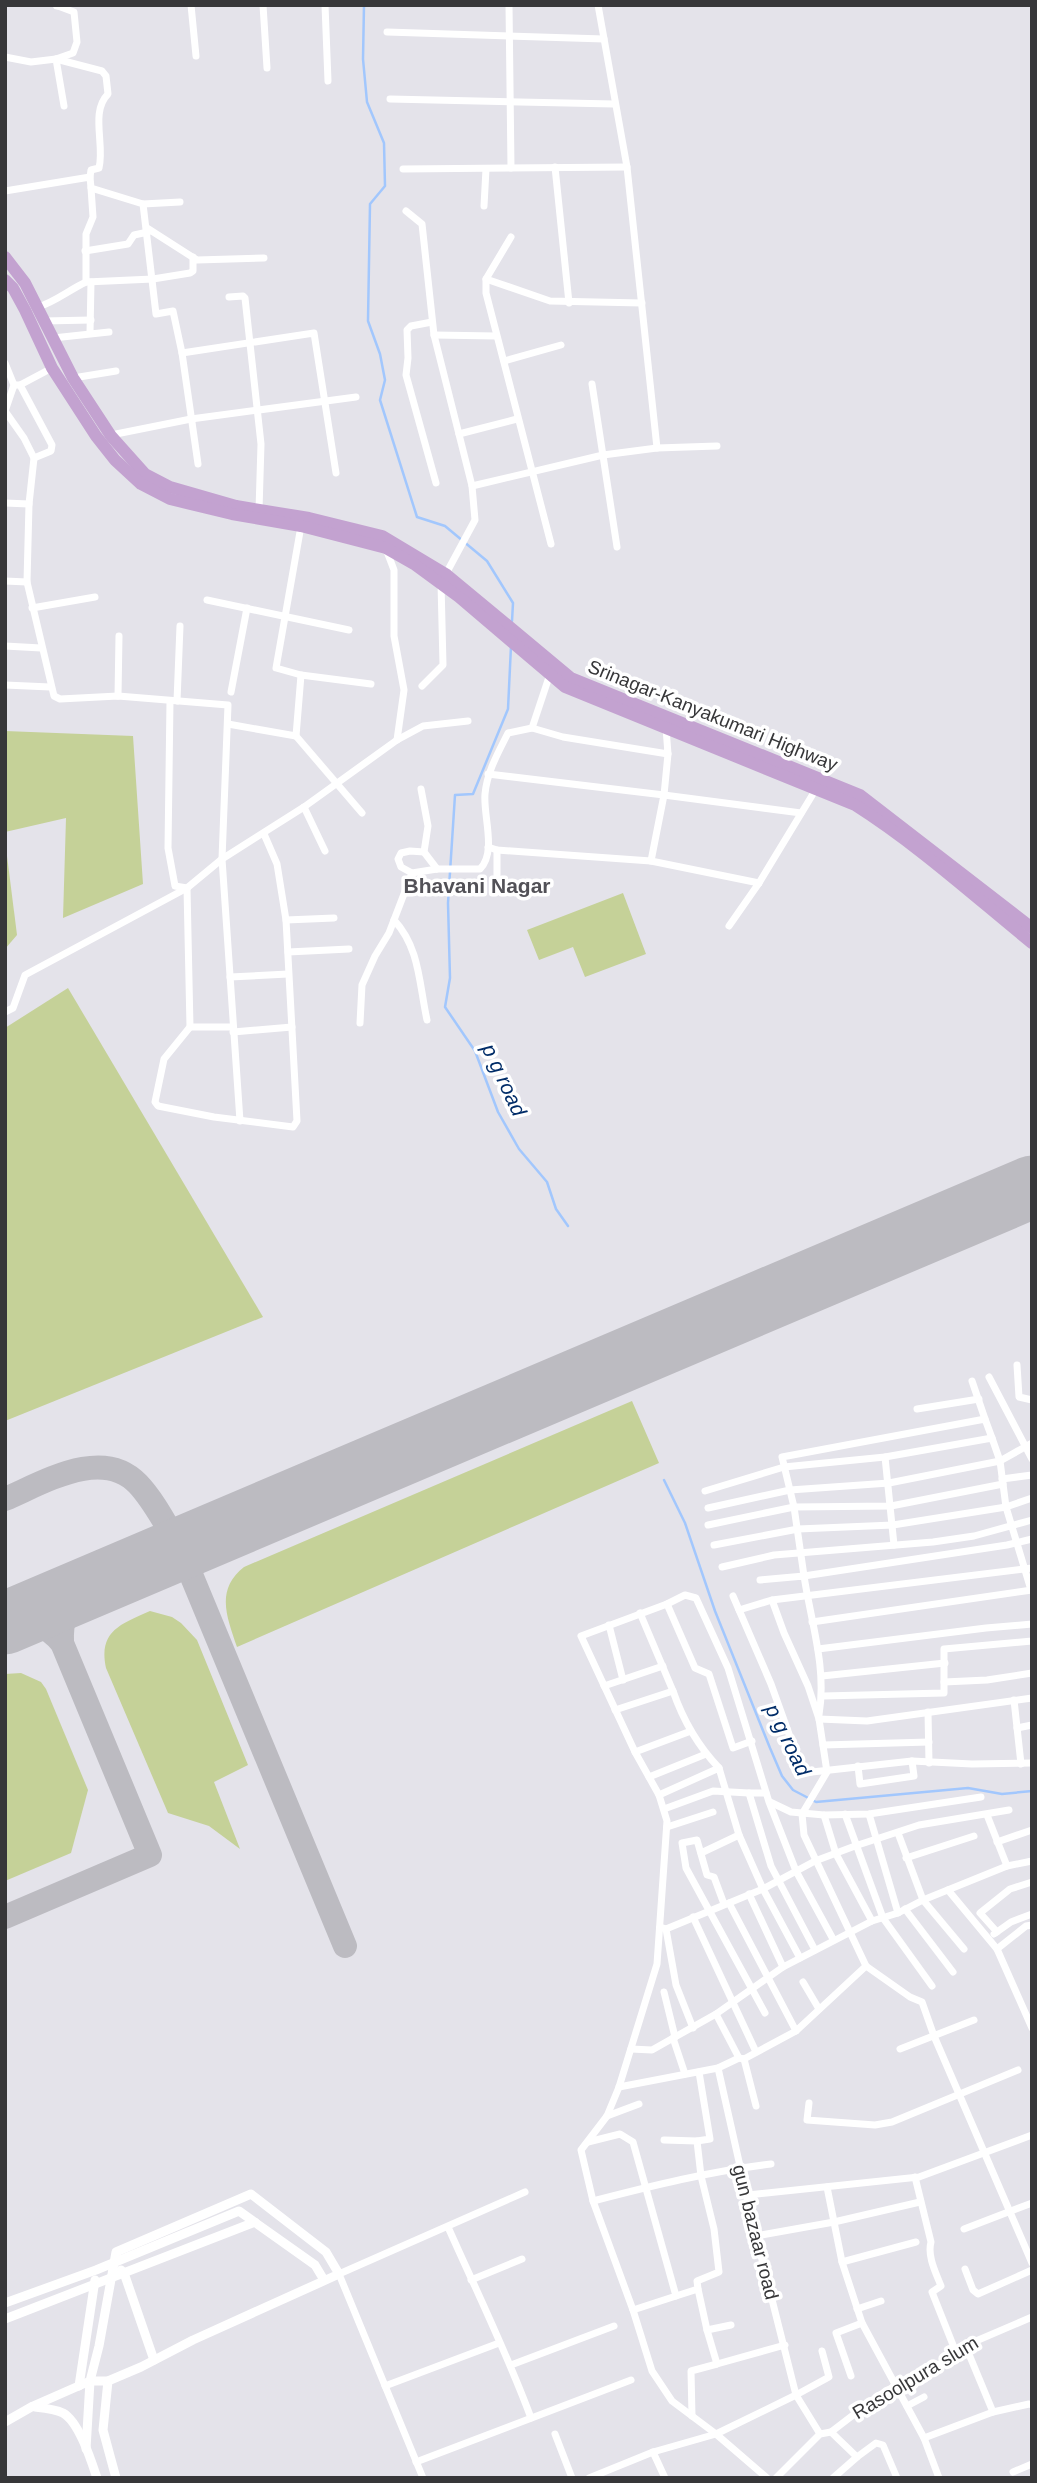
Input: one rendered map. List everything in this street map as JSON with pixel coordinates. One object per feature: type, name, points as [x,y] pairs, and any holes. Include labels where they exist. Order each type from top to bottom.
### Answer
[{"type":"highway","name":"Srinagar-Kanyakumari Highway","points":[[5,257],[25,283],[73,379],[111,436],[145,474],[170,487],[236,506],[309,518],[382,536],[444,579],[528,648],[571,678],[860,795],[1032,928]]},
{"type":"highway","name":"Srinagar-Kanyakumari Highway","points":[[5,280],[13,288],[25,310],[52,368],[96,436],[115,460],[141,484],[170,499],[232,514],[301,526],[386,548],[444,579]]},
{"type":"highway","name":"Srinagar-Kanyakumari Highway","points":[[528,648],[565,687],[855,805],[877,819],[1032,943]]},
{"type":"street","points":[[5,57],[30,62],[56,59],[76,50],[74,12],[57,5]]},
{"type":"street","points":[[191,5],[196,56]]},
{"type":"street","points":[[263,5],[267,68]]},
{"type":"street","points":[[325,5],[328,81]]},
{"type":"street","points":[[509,5],[511,168]]},
{"type":"street","points":[[598,5],[627,167],[657,448]]},
{"type":"street","points":[[387,32],[604,38]]},
{"type":"street","points":[[56,59],[64,106]]},
{"type":"street","points":[[56,59],[102,71],[106,76],[108,94],[101,102],[99,116],[101,160],[99,168],[91,170],[93,221],[86,234],[90,333]]},
{"type":"street","points":[[390,99],[614,104]]},
{"type":"street","points":[[555,167],[569,303]]},
{"type":"street","points":[[403,169],[627,167]]},
{"type":"street","points":[[484,206],[486,169]]},
{"type":"street","points":[[5,191],[90,177]]},
{"type":"street","points":[[91,188],[143,204],[180,202]]},
{"type":"street","points":[[143,204],[156,314],[173,311],[182,353],[198,464]]},
{"type":"street","points":[[406,211],[422,224],[434,335],[472,486],[475,520],[444,579],[443,665],[422,686]]},
{"type":"street","points":[[85,251],[128,244],[134,235],[147,230]]},
{"type":"street","points":[[147,230],[197,260],[264,258]]},
{"type":"street","points":[[511,237],[486,279],[486,293],[551,544]]},
{"type":"street","points":[[38,307],[51,303],[63,293],[88,282],[153,279],[190,273],[193,271],[192,257]]},
{"type":"street","points":[[486,279],[551,301],[642,303]]},
{"type":"street","points":[[229,297],[245,298],[261,444],[259,510]]},
{"type":"street","points":[[44,321],[91,320]]},
{"type":"street","points":[[432,322],[407,330],[406,375],[436,483]]},
{"type":"street","points":[[53,338],[109,332]]},
{"type":"street","points":[[182,353],[314,333],[336,473]]},
{"type":"street","points":[[434,335],[496,336]]},
{"type":"street","points":[[504,361],[561,345]]},
{"type":"street","points":[[5,363],[52,444],[49,452],[34,458]]},
{"type":"street","points":[[52,368],[17,385],[5,411],[19,429],[34,458],[29,504],[27,582],[54,696],[61,699],[118,696],[228,705],[222,859],[240,1121]]},
{"type":"street","points":[[73,379],[116,371]]},
{"type":"street","points":[[592,384],[617,547]]},
{"type":"street","points":[[111,436],[191,419],[356,397]]},
{"type":"street","points":[[459,434],[517,419]]},
{"type":"street","points":[[472,486],[603,455],[657,448],[717,446]]},
{"type":"street","points":[[5,503],[29,504]]},
{"type":"street","points":[[301,526],[276,668],[301,675],[371,684]]},
{"type":"street","points":[[386,548],[394,570],[394,636],[404,690],[397,740]]},
{"type":"street","points":[[5,581],[27,582]]},
{"type":"street","points":[[32,608],[95,597]]},
{"type":"street","points":[[207,600],[349,630]]},
{"type":"street","points":[[231,692],[247,608]]},
{"type":"street","points":[[180,626],[173,701],[168,848],[176,887],[187,888]]},
{"type":"street","points":[[118,696],[119,636]]},
{"type":"street","points":[[5,646],[41,648]]},
{"type":"street","points":[[532,728],[550,674]]},
{"type":"street","points":[[296,736],[301,675]]},
{"type":"street","points":[[5,685],[50,687]]},
{"type":"street","points":[[5,1012],[13,1008],[24,975],[187,888],[222,859],[304,807],[397,740],[423,726],[468,721]]},
{"type":"street","points":[[228,724],[296,736],[362,813]]},
{"type":"street","points":[[424,852],[401,853],[398,859],[401,867],[412,873],[437,869],[472,870],[480,869],[485,864],[488,847],[484,796],[488,774],[508,733],[532,728],[563,737],[668,754]]},
{"type":"street","points":[[651,861],[664,795],[668,754],[666,728]]},
{"type":"street","points":[[488,774],[802,813]]},
{"type":"street","points":[[421,789],[428,826],[424,852],[437,869]]},
{"type":"street","points":[[729,926],[759,883],[816,789]]},
{"type":"street","points":[[304,807],[325,851]]},
{"type":"street","points":[[187,888],[190,1027],[164,1059],[155,1102],[158,1107],[293,1127],[297,1121],[286,920],[277,864],[264,834]]},
{"type":"street","points":[[488,847],[497,850],[651,861],[759,883]]},
{"type":"street","points":[[497,850],[497,881]]},
{"type":"street","points":[[360,1023],[362,985],[394,920],[412,873]]},
{"type":"street","points":[[286,920],[334,918]]},
{"type":"street","points":[[394,920],[406,933],[415,954],[427,1020]]},
{"type":"street","points":[[288,951],[349,949]]},
{"type":"street","points":[[230,977],[288,974]]},
{"type":"street","points":[[190,1027],[292,1027]]},
{"type":"street","points":[[1017,1365],[1019,1397],[1032,1400]]},
{"type":"street","points":[[989,1377],[1007,1416],[1029,1445],[1032,1459]]},
{"type":"street","points":[[812,1622],[1031,1590],[1029,1568],[1006,1507],[1000,1461],[972,1381]]},
{"type":"street","points":[[917,1409],[979,1399]]},
{"type":"street","points":[[818,1719],[823,1696],[822,1676],[794,1507],[782,1457],[985,1419]]},
{"type":"street","points":[[705,1491],[785,1468],[886,1457],[992,1438]]},
{"type":"street","points":[[708,1508],[790,1490],[889,1483],[1000,1461],[1029,1445]]},
{"type":"street","points":[[886,1457],[894,1545]]},
{"type":"street","points":[[1002,1479],[1032,1475]]},
{"type":"street","points":[[708,1525],[794,1507],[891,1506],[1003,1484],[1002,1479]]},
{"type":"street","points":[[714,1545],[798,1529],[893,1525],[1006,1507],[1032,1498]]},
{"type":"street","points":[[722,1567],[774,1555],[974,1536],[1032,1520]]},
{"type":"street","points":[[760,1580],[804,1576],[1032,1539]]},
{"type":"street","points":[[739,1610],[772,1600],[1029,1568]]},
{"type":"street","points":[[767,2478],[672,2401],[652,2371],[593,2201],[581,2158],[581,2150],[607,2116],[619,2087],[657,1964],[663,1928],[667,1827],[659,1795],[635,1752],[580,1636],[685,1595],[696,1598],[728,1668],[769,1802],[796,1871],[833,1940]]},
{"type":"street","points":[[733,1597],[771,1684],[803,1773],[912,1761],[1032,1763]]},
{"type":"street","points":[[772,1600],[808,1686],[818,1719],[827,1772],[802,1814],[804,1835],[866,1966],[909,1997],[922,2002],[934,2036],[1032,2263]]},
{"type":"street","points":[[667,1604],[695,1668],[709,1674],[733,1748],[752,1741]]},
{"type":"street","points":[[640,1613],[679,1709],[706,1754],[719,1768],[739,1835],[762,1889],[800,1958]]},
{"type":"street","points":[[818,1650],[1032,1624]]},
{"type":"street","points":[[609,1625],[623,1680]]},
{"type":"street","points":[[823,1696],[944,1693],[944,1649],[1032,1641]]},
{"type":"street","points":[[822,1676],[945,1663]]},
{"type":"street","points":[[604,1686],[663,1666]]},
{"type":"street","points":[[944,1682],[987,1680],[1032,1673]]},
{"type":"street","points":[[615,1710],[673,1691]]},
{"type":"street","points":[[818,1719],[867,1721],[1032,1698]]},
{"type":"street","points":[[1014,1700],[1021,1764]]},
{"type":"street","points":[[928,1713],[929,1763]]},
{"type":"street","points":[[1017,1728],[1032,1725]]},
{"type":"street","points":[[635,1752],[691,1731]]},
{"type":"street","points":[[822,1745],[929,1742]]},
{"type":"street","points":[[649,1777],[706,1754]]},
{"type":"street","points":[[858,1766],[860,1784],[914,1776],[912,1761]]},
{"type":"street","points":[[659,1795],[719,1768]]},
{"type":"street","points":[[664,1809],[713,1791],[766,1793]]},
{"type":"street","points":[[749,1793],[771,1867],[815,1950]]},
{"type":"street","points":[[769,1802],[802,1814],[869,1814],[981,1797]]},
{"type":"street","points":[[663,1928],[762,1889],[815,1861],[856,1846],[919,1825],[1009,1810]]},
{"type":"street","points":[[667,1827],[713,1812]]},
{"type":"street","points":[[845,1814],[883,1918],[932,1986]]},
{"type":"street","points":[[869,1814],[901,1911],[953,1972]]},
{"type":"street","points":[[824,1815],[836,1854],[872,1920]]},
{"type":"street","points":[[987,1815],[1007,1867]]},
{"type":"street","points":[[997,1842],[1032,1830]]},
{"type":"street","points":[[898,1833],[923,1900],[964,1949]]},
{"type":"street","points":[[701,1853],[739,1835]]},
{"type":"street","points":[[906,1858],[974,1836]]},
{"type":"street","points":[[765,2013],[686,1868],[682,1843],[697,1840],[707,1875],[714,1877],[796,2031]]},
{"type":"street","points":[[631,2049],[652,2050],[716,2014],[783,1967],[872,1920],[901,1911],[1007,1867],[1032,1861]]},
{"type":"street","points":[[997,1932],[980,1913],[1010,1889],[1032,1882]]},
{"type":"street","points":[[948,1890],[997,1949],[1032,2028]]},
{"type":"street","points":[[749,1894],[783,1967]]},
{"type":"street","points":[[988,1938],[1011,1922],[1032,1914]]},
{"type":"street","points":[[693,1917],[756,2052]]},
{"type":"street","points":[[997,1949],[1032,1924]]},
{"type":"street","points":[[663,1928],[676,1985],[693,2028]]},
{"type":"street","points":[[619,2087],[718,2068],[756,2052],[796,2031],[866,1966]]},
{"type":"street","points":[[803,1982],[819,2009]]},
{"type":"street","points":[[664,1992],[685,2074]]},
{"type":"street","points":[[716,2014],[741,2059],[757,2106]]},
{"type":"street","points":[[900,2049],[974,2020]]},
{"type":"street","name":"gun bazaar road","points":[[718,2068],[796,2395],[820,2434]]},
{"type":"street","points":[[809,2103],[807,2120],[874,2125],[892,2122],[1018,2070]]},
{"type":"street","points":[[664,2140],[710,2139],[699,2072]]},
{"type":"street","points":[[607,2116],[639,2104]]},
{"type":"street","points":[[587,2142],[621,2134],[633,2142],[676,2297]]},
{"type":"street","points":[[748,2195],[915,2177],[986,2154],[1032,2135]]},
{"type":"street","points":[[698,2141],[701,2176],[714,2229],[719,2272],[697,2281],[717,2364]]},
{"type":"street","points":[[593,2201],[646,2187],[771,2164]]},
{"type":"street","points":[[915,2177],[931,2242],[931,2258],[941,2286],[932,2292],[955,2350]]},
{"type":"street","points":[[827,2187],[842,2262],[862,2323],[924,2438],[939,2478]]},
{"type":"street","points":[[5,2422],[33,2406],[90,2381],[108,2381],[324,2280],[525,2192]]},
{"type":"street","points":[[86,2449],[90,2381],[116,2252],[247,2195],[254,2196],[326,2252],[339,2274],[422,2478]]},
{"type":"street","points":[[756,2235],[834,2222],[920,2202]]},
{"type":"street","points":[[964,2229],[1032,2203]]},
{"type":"street","points":[[5,2303],[96,2270],[239,2211],[315,2265],[324,2280]]},
{"type":"street","points":[[124,2273],[255,2222]]},
{"type":"street","points":[[448,2227],[499,2343],[512,2365],[531,2418]]},
{"type":"street","points":[[842,2262],[916,2242]]},
{"type":"street","points":[[471,2280],[522,2259]]},
{"type":"street","points":[[965,2269],[973,2290],[978,2294],[1032,2270]]},
{"type":"street","points":[[79,2386],[96,2276],[103,2271],[120,2270],[124,2273],[154,2360]]},
{"type":"street","points":[[5,2319],[95,2282]]},
{"type":"street","points":[[633,2311],[698,2290]]},
{"type":"street","points":[[857,2309],[881,2301]]},
{"type":"street","name":"Rasoolpura slum","points":[[820,2434],[831,2432],[870,2401],[895,2386],[957,2356],[955,2350],[1032,2317]]},
{"type":"street","points":[[851,2376],[836,2333],[862,2323]]},
{"type":"street","points":[[707,2330],[731,2325]]},
{"type":"street","points":[[512,2365],[614,2326]]},
{"type":"street","points":[[385,2386],[499,2343]]},
{"type":"street","points":[[692,2416],[691,2371],[785,2345]]},
{"type":"street","points":[[966,2347],[993,2412]]},
{"type":"street","points":[[589,2478],[653,2452],[716,2434],[796,2395],[829,2377],[822,2351]]},
{"type":"street","points":[[416,2462],[631,2380]]},
{"type":"street","points":[[108,2381],[103,2430],[116,2478]]},
{"type":"street","points":[[907,2406],[924,2397]]},
{"type":"street","points":[[924,2438],[993,2412],[1032,2405]]},
{"type":"street","points":[[33,2406],[65,2414],[86,2449],[97,2478]]},
{"type":"street","points":[[831,2432],[857,2457]]},
{"type":"street","points":[[555,2434],[572,2478]]},
{"type":"street","points":[[776,2478],[820,2434]]},
{"type":"street","points":[[833,2478],[832,2476],[873,2445],[880,2443],[897,2478]]},
{"type":"street","points":[[653,2452],[665,2478]]},
{"type":"street","points":[[93,2465],[110,2459]]},
{"type":"street","points":[[1013,2472],[1032,2464]]},
{"type":"green space","points":[[5,731],[133,736],[143,884],[63,918],[66,818],[5,832]]},
{"type":"green space","points":[[5,840],[17,935],[5,949]]},
{"type":"green space","points":[[623,893],[646,954],[585,977],[573,947],[539,960],[527,930]]},
{"type":"green space","points":[[68,988],[263,1317],[5,1421],[5,1028]]},
{"type":"green space","points":[[632,1401],[659,1463],[237,1647],[227,1615],[226,1595],[229,1585],[244,1567]]},
{"type":"green space","points":[[150,1611],[172,1617],[197,1640],[248,1765],[214,1782],[240,1849],[209,1826],[168,1813],[106,1668],[105,1645],[114,1630]]},
{"type":"green space","points":[[21,1673],[41,1682],[46,1689],[88,1790],[71,1853],[5,1881],[5,1674]]},
{"type":"waterway","points":[[364,5],[363,59],[367,102],[384,143],[385,186],[370,204],[368,321],[380,354],[385,380],[380,400],[417,517],[445,526],[487,561],[513,603],[512,621]]},
{"type":"waterway","name":"p g road","points":[[511,646],[508,709],[473,794],[455,795],[448,903],[450,978],[445,1007],[475,1051],[498,1112],[519,1149],[547,1182],[556,1209],[568,1226]]},
{"type":"waterway","name":"p g road","points":[[664,1480],[685,1523],[715,1611],[770,1748],[782,1776],[793,1790],[816,1802],[968,1788],[1002,1794],[1032,1791]]},
{"type":"taxiway","points":[[5,1499],[54,1477],[90,1468],[107,1468],[124,1473],[144,1491],[180,1548],[345,1946]]},
{"type":"taxiway","points":[[62,1643],[62,1627],[66,1613],[84,1589]]},
{"type":"taxiway","points":[[5,1917],[150,1855],[62,1643],[38,1624],[7,1622]]},
{"type":"runway","points":[[5,1623],[1032,1187]]},
{"type":"district","name":"Bhavani Nagar","points":[[477,886]]}]
